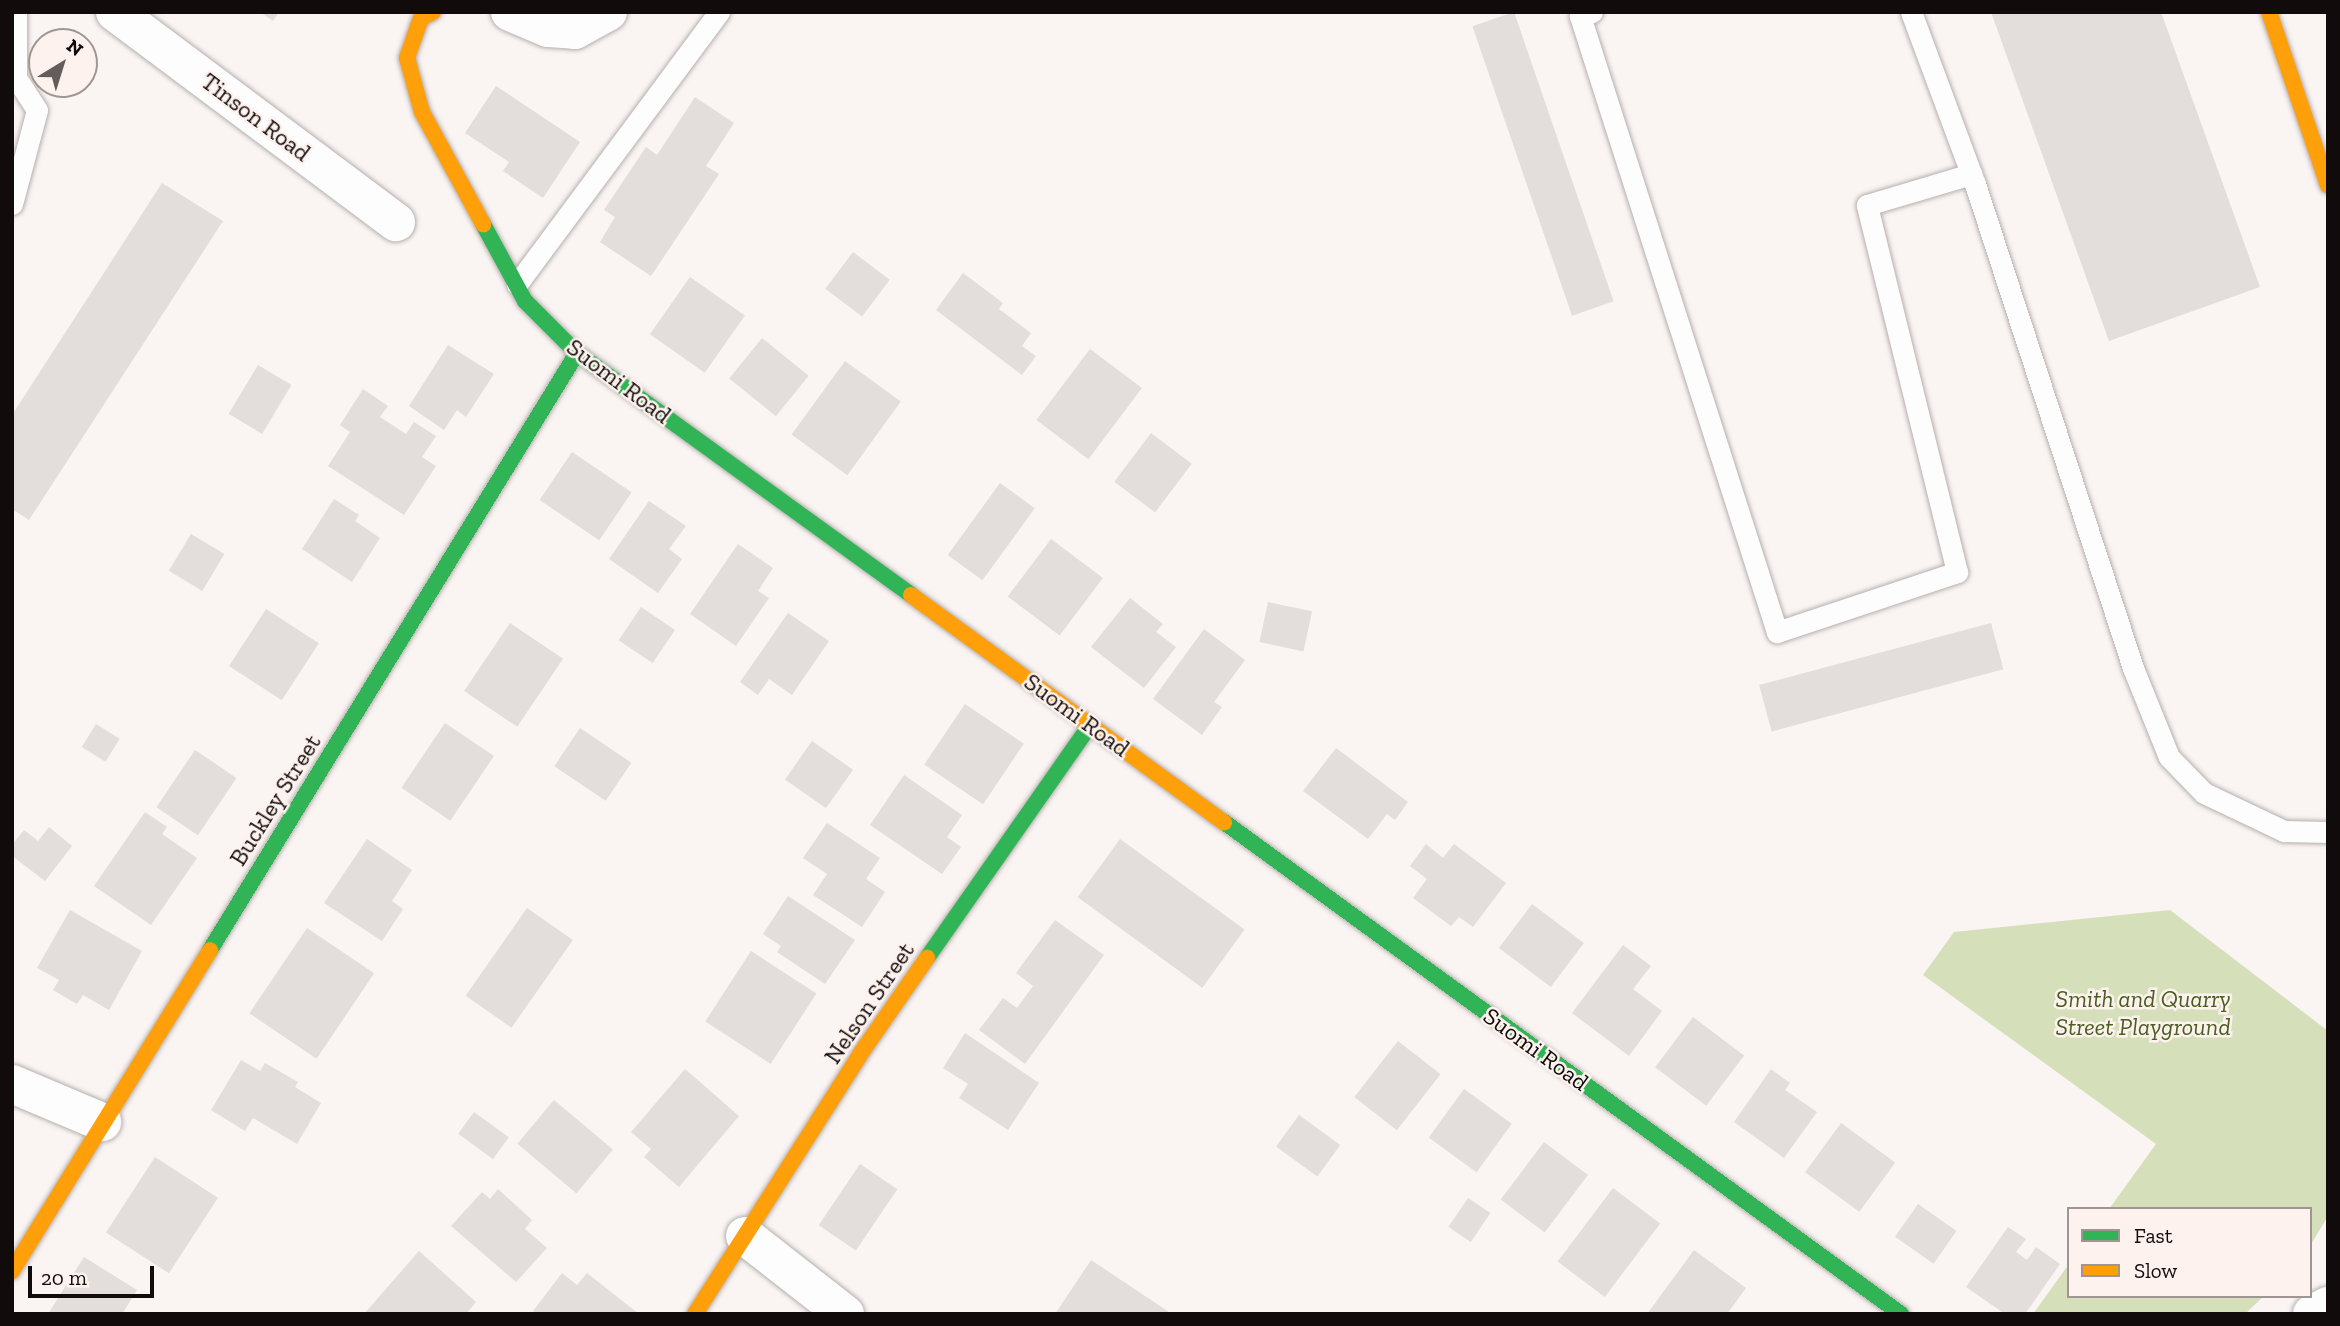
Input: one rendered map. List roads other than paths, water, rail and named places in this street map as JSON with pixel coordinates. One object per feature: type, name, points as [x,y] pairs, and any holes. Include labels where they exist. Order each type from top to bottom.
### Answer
[{"type":"street","name":"Tinson Road","points":[[115,12],[396,222]]},
{"type":"street","name":"Suomi Road","points":[[433,12],[421,18],[407,58],[422,112],[525,301],[577,353],[1901,1314]]},
{"type":"street","points":[[510,12],[548,28],[575,30],[608,12]]},
{"type":"street","points":[[2269,12],[2328,185]]},
{"type":"street","name":"Buckley Street","points":[[12,1271],[577,353]]},
{"type":"street","name":"Nelson Street","points":[[695,1314],[861,1052],[1090,725]]},
{"type":"street","points":[[12,1083],[103,1122]]},
{"type":"street","points":[[745,1236],[845,1314]]},
{"type":"street","points":[[2312,1314],[2328,1306]]},
{"type":"lane","points":[[12,204],[37,110],[16,78],[16,12]]},
{"type":"lane","points":[[517,284],[719,12]]},
{"type":"lane","points":[[1592,12],[1580,16],[1777,632],[1957,572],[1867,205],[1972,174]]},
{"type":"lane","points":[[1911,12],[1972,174],[2133,668],[2169,757],[2204,793],[2273,826],[2284,831],[2328,832]]},
{"type":"park label","name":"Smith and Quarry Street Playground","points":[[2143,1013]]}]
